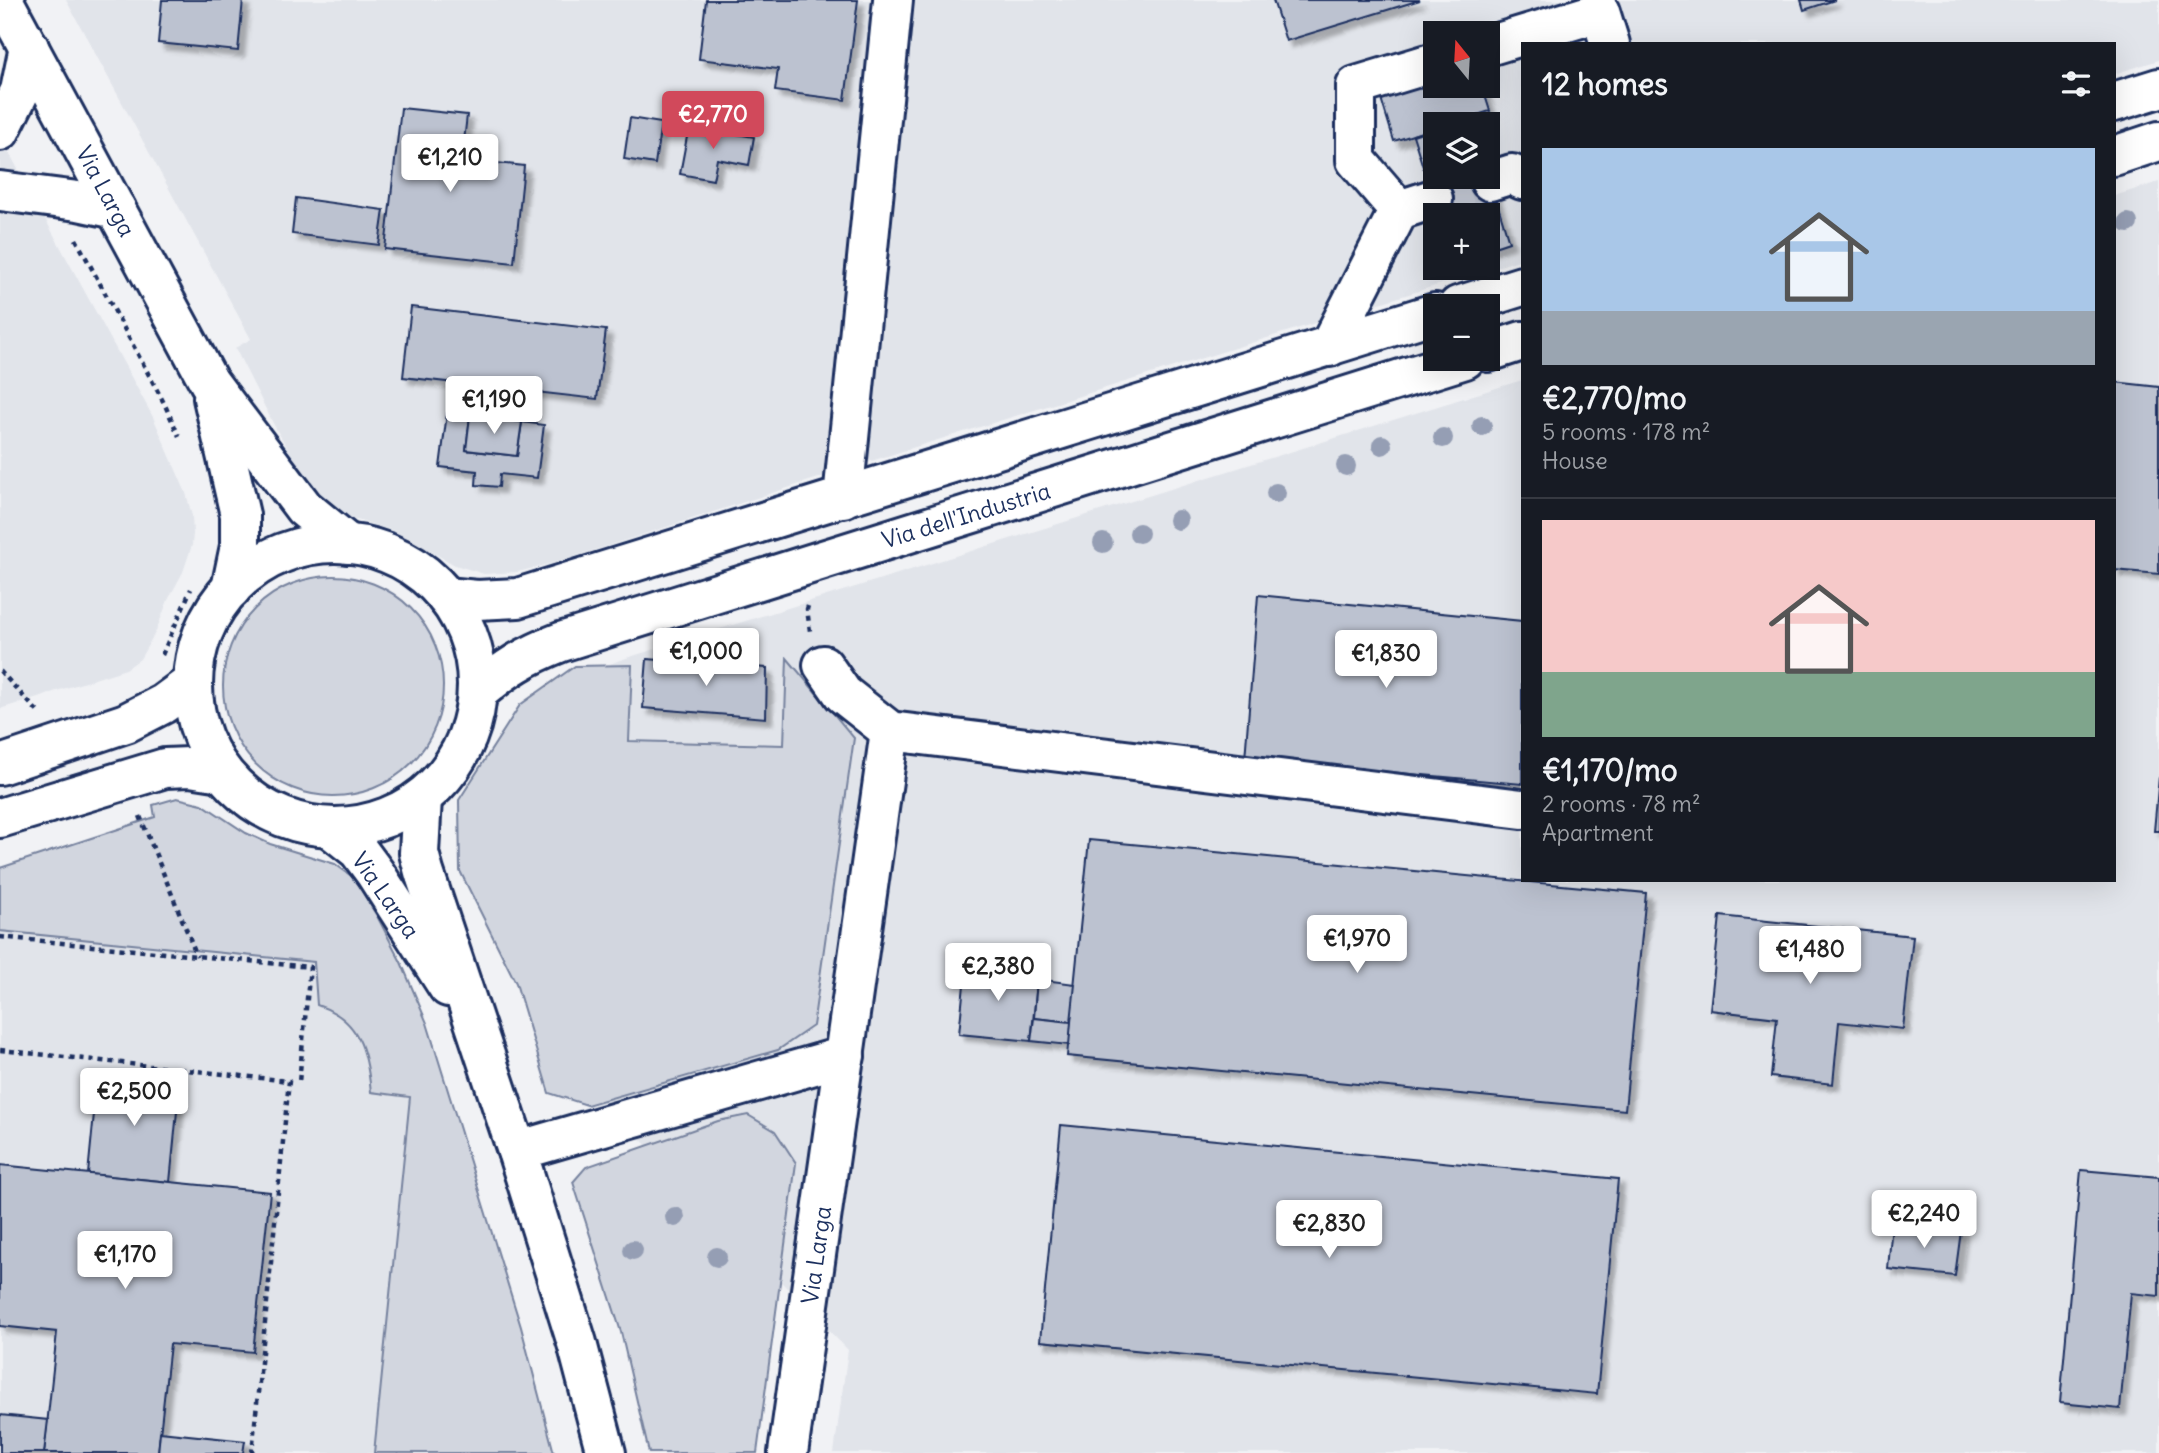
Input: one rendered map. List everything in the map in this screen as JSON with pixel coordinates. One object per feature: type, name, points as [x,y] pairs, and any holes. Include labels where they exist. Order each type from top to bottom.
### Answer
[{"type":"main road","name":"Via Larga","points":[[3,0],[209,382],[304,508],[348,544]]},
{"type":"main road","points":[[843,498],[893,0]]},
{"type":"main road","points":[[1500,42],[1600,12],[1609,42]]},
{"type":"main road","points":[[0,131],[20,91],[29,47]]},
{"type":"main road","points":[[1329,346],[1416,204],[1356,160],[1356,86],[1423,66]]},
{"type":"main road","points":[[2116,101],[2159,88]]},
{"type":"main road","points":[[2116,155],[2159,142]]},
{"type":"main road","points":[[0,191],[116,209]]},
{"type":"main road","points":[[1496,294],[1521,286]]},
{"type":"main road","points":[[446,597],[477,600],[518,598],[1423,317]]},
{"type":"main road","points":[[1500,348],[1521,341]]},
{"type":"main road","name":"Via dell'Industria","points":[[477,693],[510,665],[561,642],[1427,371]]},
{"type":"main road","name":"Via Larga","points":[[209,382],[240,515],[240,546],[213,585]]},
{"type":"main road","points":[[348,544],[392,555],[430,580],[446,597],[460,619],[471,642],[477,693],[472,723],[461,751],[444,776],[422,798],[393,814],[362,824],[329,827],[299,823],[269,811],[243,794],[222,772],[199,730],[192,682],[197,648],[210,616],[213,585],[284,553],[316,545],[348,544]]},
{"type":"main road","points":[[823,665],[843,694],[890,731],[1521,809]]},
{"type":"main road","points":[[0,755],[39,734],[134,720],[163,704],[192,682]]},
{"type":"main road","name":"Via Larga","points":[[788,1453],[890,731]]},
{"type":"main road","points":[[0,765],[39,734]]},
{"type":"main road","points":[[0,818],[165,768],[190,767],[222,772]]},
{"type":"main road","name":"Via Larga","points":[[422,798],[419,853],[577,1343],[606,1453]]},
{"type":"main road","name":"Via Larga","points":[[329,827],[358,850],[375,873],[481,1040]]},
{"type":"main road","points":[[517,1151],[845,1056]]},
{"type":"path","points":[[74,237],[164,402],[180,437]]},
{"type":"path","points":[[159,659],[173,632],[213,585]]},
{"type":"path","points":[[0,671],[39,734]]},
{"type":"path","points":[[136,808],[145,824],[197,957]]},
{"type":"path","points":[[0,937],[310,967],[299,1082]]},
{"type":"path","points":[[0,1050],[289,1081],[252,1453]]},
{"type":"shaded area","points":[[66,0],[2159,0],[2159,60],[2116,73],[2116,42],[1521,42],[1521,259],[1500,266],[1500,203],[1423,203],[1423,280],[1454,280],[912,448],[561,561],[518,572],[484,574],[455,565],[394,531],[340,515],[314,492],[276,429],[235,348],[251,339]]},
{"type":"shaded area","points":[[0,136],[153,417],[186,493],[193,534],[183,572],[140,659],[126,669],[0,709]]},
{"type":"shaded area","points":[[2159,182],[2159,1453],[834,1453],[848,1350],[540,1037],[558,685],[620,660],[1521,380],[1521,882],[2116,882],[2116,195]]},
{"type":"shaded area","points":[[333,576],[354,578],[385,589],[411,608],[430,634],[441,665],[441,707],[430,738],[411,764],[385,783],[354,794],[333,796],[312,794],[281,783],[255,764],[236,738],[225,707],[223,686],[225,665],[236,634],[255,608],[281,589],[312,578]]},
{"type":"shaded area","points":[[787,658],[854,738],[813,1026],[778,1050],[587,1105],[549,1093],[516,983],[460,871],[459,800],[520,705],[575,666],[632,665],[629,741],[784,745]]},
{"type":"shaded area","points":[[177,798],[202,804],[246,833],[270,844],[335,864],[354,878],[377,916],[401,962],[427,1023],[521,1327],[554,1453],[0,1453],[0,868],[155,817],[153,805]]},
{"type":"shaded area","points":[[177,798],[202,804],[246,833],[270,844],[335,864],[354,878],[377,916],[401,962],[427,1023],[521,1327],[554,1453],[374,1453],[410,1097],[371,1092],[367,1064],[359,1039],[343,1019],[317,1005],[314,962],[0,931],[0,868],[155,817],[153,805]]},
{"type":"shaded area","points":[[748,1115],[775,1131],[796,1163],[757,1453],[649,1453],[621,1332],[573,1182],[586,1167],[718,1121]]},
{"type":"building","points":[[162,0],[243,0],[238,51],[158,43]]},
{"type":"building","points":[[706,0],[858,0],[845,100],[775,91],[778,69],[699,59]]},
{"type":"building","points":[[1273,0],[1420,0],[1286,41]]},
{"type":"building","points":[[1801,0],[1835,0],[1804,10]]},
{"type":"building","points":[[1423,81],[1423,98],[1486,98],[1490,111],[1423,112],[1423,132],[1394,141],[1380,95]]},
{"type":"building","points":[[401,108],[467,115],[462,159],[524,166],[514,263],[385,249]]},
{"type":"building","points":[[630,118],[661,123],[655,164],[624,159]]},
{"type":"building","points":[[689,126],[754,137],[749,165],[717,159],[713,180],[680,174]]},
{"type":"building","points":[[1423,132],[1423,167],[1413,135]]},
{"type":"building","points":[[1430,189],[1493,189],[1497,203],[1434,203]]},
{"type":"building","points":[[296,198],[384,210],[379,245],[292,234]]},
{"type":"building","points":[[1500,212],[1509,242],[1500,245]]},
{"type":"building","points":[[411,307],[606,330],[597,399],[403,377]]},
{"type":"building","points":[[2116,382],[2159,387],[2159,574],[2116,570]]},
{"type":"building","points":[[447,413],[470,416],[466,450],[517,456],[522,422],[544,425],[537,478],[500,474],[499,487],[476,485],[477,471],[440,467]]},
{"type":"building","points":[[470,416],[522,422],[517,456],[466,450]]},
{"type":"building","points":[[1258,595],[1521,621],[1521,784],[1245,759]]},
{"type":"building","points":[[647,659],[767,668],[766,718],[643,708]]},
{"type":"building","points":[[2159,777],[2159,831],[2154,831]]},
{"type":"building","points":[[1089,840],[1646,893],[1625,1110],[1067,1056]]},
{"type":"building","points":[[1720,916],[1913,936],[1903,1029],[1839,1022],[1833,1084],[1771,1077],[1777,1018],[1710,1010]]},
{"type":"building","points":[[966,965],[1038,973],[1031,1041],[959,1034]]},
{"type":"building","points":[[1037,979],[1075,984],[1071,1022],[1034,1018]]},
{"type":"building","points":[[1034,1018],[1071,1022],[1069,1045],[1031,1041]]},
{"type":"building","points":[[98,1073],[180,1081],[170,1182],[88,1174]]},
{"type":"building","points":[[1061,1125],[1618,1179],[1597,1394],[1040,1341]]},
{"type":"building","points":[[0,1165],[270,1192],[253,1352],[170,1344],[158,1453],[44,1453],[57,1332],[0,1326]]},
{"type":"building","points":[[2081,1170],[2159,1177],[2159,1296],[2131,1293],[2120,1409],[2060,1403]]},
{"type":"building","points":[[1892,1224],[1961,1231],[1955,1276],[1888,1269]]},
{"type":"building","points":[[0,1415],[48,1420],[44,1453],[0,1453]]},
{"type":"building","points":[[160,1432],[245,1441],[243,1453],[158,1453]]},
{"type":"tunnel","points":[[1433,199],[1465,189]]}]
